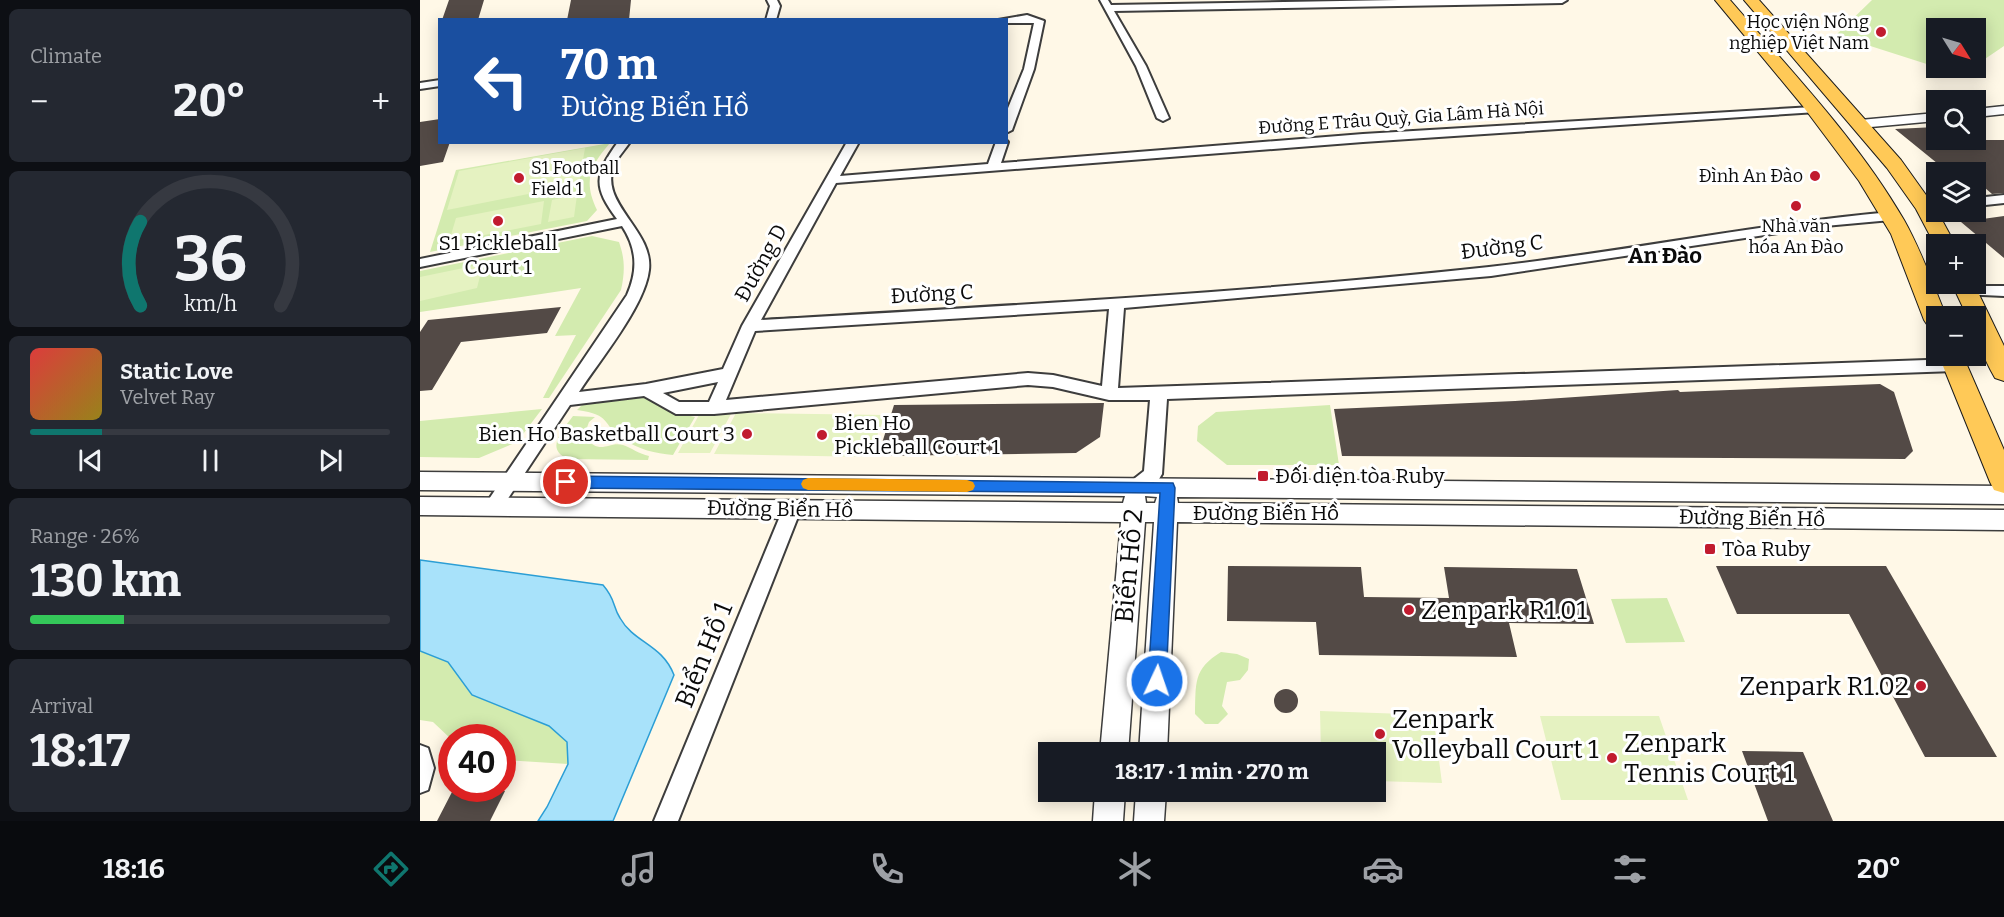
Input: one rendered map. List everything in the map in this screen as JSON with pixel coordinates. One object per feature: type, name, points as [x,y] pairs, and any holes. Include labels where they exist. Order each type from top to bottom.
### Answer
[{"type":"main road","points":[[1722,0],[1859,166],[1891,216],[1930,306]]},
{"type":"main road","points":[[1751,0],[1926,202]]},
{"type":"main road","points":[[1968,294],[2004,372]]},
{"type":"main road","points":[[1955,366],[2004,482]]},
{"type":"street","points":[[772,0],[775,6],[772,18]]},
{"type":"street","points":[[1163,118],[1141,66],[1106,4],[1562,0]]},
{"type":"street","points":[[1008,20],[1027,18],[1039,21],[1029,69],[1008,125]]},
{"type":"street","points":[[420,86],[438,83]]},
{"type":"street","name":"Đường E Trâu Quỳ, Gia Lâm Hà Nội","points":[[832,180],[1363,138],[1813,110]]},
{"type":"street","points":[[1986,112],[2004,110]]},
{"type":"street","points":[[1860,124],[1926,118]]},
{"type":"street","points":[[493,507],[628,306],[638,287],[642,268],[641,252],[610,202],[605,183],[613,158],[623,144]]},
{"type":"street","name":"Đường D","points":[[714,408],[750,326],[852,144]]},
{"type":"street","points":[[993,167],[1001,144]]},
{"type":"street","points":[[1986,201],[2004,199]]},
{"type":"street","name":"Đường C","points":[[750,326],[1117,304],[1491,271],[1796,226],[1891,216]]},
{"type":"street","points":[[420,263],[624,222]]},
{"type":"street","points":[[1986,289],[2004,291]]},
{"type":"street","points":[[1109,394],[1117,304]]},
{"type":"street","points":[[646,390],[676,408],[714,408],[1028,379],[1109,394],[1926,362]]},
{"type":"street","points":[[565,400],[646,390],[728,374]]},
{"type":"street","points":[[1151,495],[1159,393]]},
{"type":"street","name":"Đường Biển Hồ","points":[[420,481],[1151,495],[2004,520]]},
{"type":"street","name":"Đường Biển Hồ","points":[[420,506],[792,509],[1151,495],[2004,495]]},
{"type":"street","name":"Biển Hồ 2","points":[[1116,742],[1151,495]]},
{"type":"street","name":"Biển Hồ 2","points":[[1151,495],[1153,742]]},
{"type":"street","name":"Biển Hồ 1","points":[[666,821],[792,509]]},
{"type":"street","points":[[420,756],[423,768],[420,782]]},
{"type":"street","points":[[1108,821],[1109,802]]},
{"type":"street","points":[[1149,821],[1150,802]]},
{"type":"green space","name":"Học viện Nông nghiệp Việt Nam","points":[[1872,0],[2004,0],[2004,46],[1986,58],[1986,18],[1926,18],[1926,64],[1836,35]]},
{"type":"green space","points":[[609,144],[593,167],[590,191],[597,210],[587,221],[430,252],[456,170]]},
{"type":"green space","name":"S1 Football Field 1","points":[[585,148],[579,184],[447,210],[459,171]]},
{"type":"green space","points":[[577,195],[574,217],[548,222],[552,200]]},
{"type":"green space","name":"S1 Pickleball Court 1","points":[[544,201],[541,224],[449,242],[456,218]]},
{"type":"green space","points":[[592,236],[619,242],[624,266],[621,290],[549,398],[543,398],[576,335],[555,336],[581,288],[420,312],[420,271]]},
{"type":"green space","points":[[483,264],[477,288],[420,301],[420,277]]},
{"type":"green space","points":[[648,397],[669,411],[695,417],[673,455],[635,446],[623,439],[601,417],[577,410],[582,405]]},
{"type":"green space","points":[[1330,405],[1339,465],[1227,465],[1197,441],[1198,426],[1216,412]]},
{"type":"green space","points":[[542,409],[517,442],[479,458],[420,457],[420,421]]},
{"type":"green space","points":[[700,413],[731,414],[710,453],[678,453]]},
{"type":"green space","name":"Bien Ho Pickleball Court 1","points":[[736,413],[885,415],[869,457],[714,454]]},
{"type":"green space","points":[[573,416],[595,417],[589,422],[584,436],[595,446],[623,445],[649,456],[648,460],[568,459],[561,455],[556,445]]},
{"type":"green space","points":[[1667,598],[1685,642],[1626,643],[1611,599]]},
{"type":"green space","points":[[420,651],[448,662],[472,695],[549,726],[567,742],[568,764],[516,761],[516,724],[438,724],[438,727],[433,722],[420,720]]},
{"type":"green space","points":[[1221,652],[1237,654],[1249,659],[1248,670],[1240,680],[1227,682],[1222,706],[1228,714],[1218,724],[1205,724],[1195,714],[1196,685],[1205,664]]},
{"type":"green space","points":[[1320,711],[1433,715],[1442,783],[1386,781],[1386,742],[1321,742]]},
{"type":"green space","name":"Zenpark Tennis Court 1","points":[[1540,716],[1659,716],[1688,800],[1561,800]]},
{"type":"water","points":[[420,560],[603,585],[626,626],[669,665],[674,675],[613,821],[538,821],[568,764],[567,742],[549,726],[472,695],[448,662],[420,651]]},
{"type":"building","points":[[449,0],[484,0],[479,18],[443,18]]},
{"type":"building","points":[[571,0],[631,0],[629,18],[567,18]]},
{"type":"building","points":[[438,119],[438,144],[449,144],[443,162],[420,166],[420,122]]},
{"type":"building","points":[[1926,127],[1926,150],[1986,150],[1986,140],[2004,140],[2004,193],[1992,194],[1986,189],[1986,162],[1936,162],[1895,129]]},
{"type":"building","points":[[2004,216],[2004,258],[1986,243],[1986,234],[1975,234],[1961,222],[1986,222],[1986,219]]},
{"type":"building","points":[[561,307],[547,333],[461,342],[432,390],[420,391],[420,332],[428,320]]},
{"type":"building","points":[[1880,384],[1894,392],[1913,451],[1905,459],[1342,456],[1334,409],[1515,401],[1678,390],[1680,392]]},
{"type":"building","points":[[1104,403],[1100,437],[1076,453],[878,456],[894,405]]},
{"type":"building","name":"Zenpark R1.01","points":[[1228,566],[1361,567],[1364,597],[1449,598],[1444,567],[1577,569],[1594,624],[1509,623],[1517,657],[1319,655],[1316,622],[1227,621]]},
{"type":"building","name":"Zenpark R1.02","points":[[1716,566],[1886,566],[1997,757],[1925,757],[1849,614],[1737,614]]},
{"type":"building","points":[[1286,689],[1294,693],[1298,701],[1294,709],[1286,713],[1278,709],[1274,701],[1278,693]]},
{"type":"building","points":[[1742,751],[1803,752],[1833,821],[1768,821]]},
{"type":"building","points":[[447,802],[500,802],[490,821],[437,821]]},
{"type":"slow traffic","points":[[808,484],[967,486]]},
{"type":"place","name":"Học viện Nông nghiệp Việt Nam","points":[[1881,32]]},
{"type":"place","name":"Đình An Đào","points":[[1815,176]]},
{"type":"place","name":"S1 Football Field 1","points":[[519,178]]},
{"type":"place","name":"Nhà văn hóa An Đào","points":[[1796,206]]},
{"type":"place","name":"S1 Pickleball Court 1","points":[[498,221]]},
{"type":"place","name":"Bien Ho Basketball Court 3","points":[[747,434]]},
{"type":"place","name":"Bien Ho Pickleball Court 1","points":[[822,435]]},
{"type":"place","name":"Đối diện tòa Ruby","points":[[1263,476]]},
{"type":"place","name":"Tòa Ruby","points":[[1710,549]]},
{"type":"place","name":"Zenpark R1.01","points":[[1409,610]]},
{"type":"place","name":"Zenpark R1.02","points":[[1921,686]]},
{"type":"place","name":"Zenpark Volleyball Court 1","points":[[1380,734]]},
{"type":"place","name":"Zenpark Tennis Court 1","points":[[1612,758]]},
{"type":"district","name":"An Đào","points":[[1665,255]]},
{"type":"route","points":[[566,482],[1167,488],[1157,681]]}]
